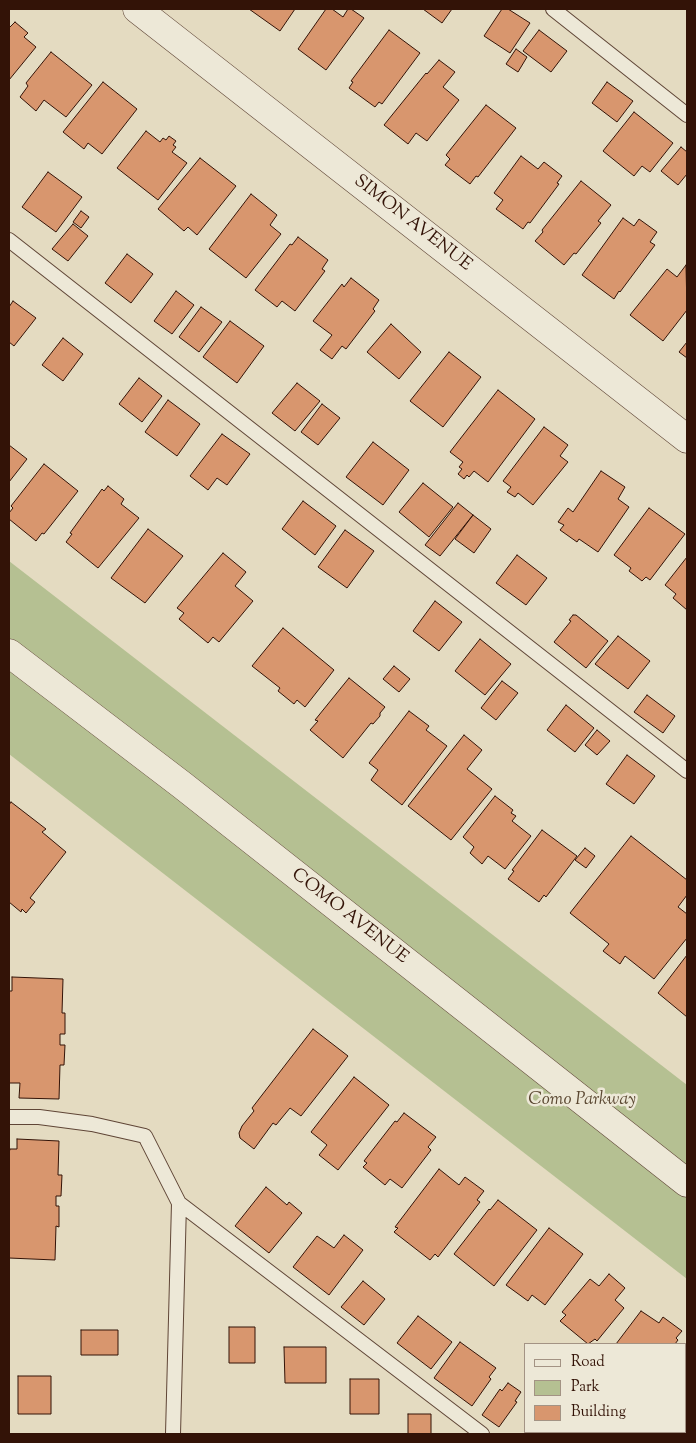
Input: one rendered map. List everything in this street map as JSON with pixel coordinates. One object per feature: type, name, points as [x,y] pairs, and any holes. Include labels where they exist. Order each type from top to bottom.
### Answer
[{"type":"street","name":"SIMON AVENUE","points":[[137,9],[687,439]]},
{"type":"street","name":"COMO AVENUE","points":[[9,653],[182,785],[687,1183]]},
{"type":"lane","points":[[553,9],[687,115]]},
{"type":"lane","points":[[9,240],[687,771]]},
{"type":"lane","points":[[9,1117],[39,1117],[92,1124],[145,1136],[179,1204],[482,1434]]},
{"type":"lane","points":[[173,1434],[179,1204]]},
{"type":"green space","name":"Como Parkway","points":[[9,561],[687,1085],[687,1279],[9,754]]},
{"type":"building","points":[[249,9],[295,9],[280,31]]},
{"type":"building","points":[[326,9],[332,9],[343,17],[348,9],[351,9],[364,18],[326,70],[298,49]]},
{"type":"building","points":[[423,9],[452,9],[442,23]]},
{"type":"building","points":[[502,9],[508,9],[530,23],[510,53],[484,36]]},
{"type":"building","points":[[15,22],[28,33],[24,37],[36,47],[9,80],[9,26]]},
{"type":"building","points":[[389,30],[420,53],[382,104],[379,102],[375,107],[349,88],[353,82],[351,81]]},
{"type":"building","points":[[539,30],[567,51],[551,72],[523,51]]},
{"type":"building","points":[[516,49],[527,57],[518,72],[506,64]]},
{"type":"building","points":[[51,52],[92,85],[66,117],[44,100],[36,111],[20,97],[28,86],[26,83]]},
{"type":"building","points":[[439,60],[455,72],[443,87],[459,100],[427,141],[416,133],[408,144],[384,125],[426,73]]},
{"type":"building","points":[[103,82],[137,109],[102,154],[88,143],[84,149],[63,132]]},
{"type":"building","points":[[607,82],[633,101],[617,122],[592,103]]},
{"type":"building","points":[[486,105],[516,128],[478,177],[476,176],[470,184],[445,165],[450,159],[446,155]]},
{"type":"building","points":[[634,112],[673,143],[650,172],[642,166],[634,176],[603,151]]},
{"type":"building","points":[[146,131],[160,142],[163,138],[166,140],[169,136],[176,141],[173,145],[176,147],[172,152],[187,163],[158,200],[117,168]]},
{"type":"building","points":[[681,147],[687,152],[687,174],[678,185],[661,171]]},
{"type":"building","points":[[521,156],[538,169],[544,162],[562,176],[557,183],[559,184],[530,223],[528,222],[523,229],[496,209],[503,200],[494,193]]},
{"type":"building","points":[[200,158],[236,186],[197,235],[188,227],[184,231],[158,209]]},
{"type":"building","points":[[48,172],[82,197],[56,232],[22,207]]},
{"type":"building","points":[[581,181],[611,205],[598,221],[601,223],[576,254],[574,253],[564,265],[535,241]]},
{"type":"building","points":[[251,194],[277,215],[270,225],[281,234],[246,278],[209,249]]},
{"type":"building","points":[[81,211],[89,217],[81,228],[73,222]]},
{"type":"building","points":[[623,218],[634,226],[639,219],[657,232],[650,242],[655,245],[614,299],[582,275]]},
{"type":"building","points":[[73,224],[88,236],[68,261],[52,249]]},
{"type":"building","points":[[298,237],[328,260],[322,269],[325,271],[295,311],[282,301],[277,307],[255,290],[290,244],[292,245]]},
{"type":"building","points":[[127,254],[153,274],[131,303],[105,283]]},
{"type":"building","points":[[686,265],[687,310],[663,341],[630,315],[667,269],[677,277]]},
{"type":"building","points":[[351,278],[379,300],[373,309],[375,311],[346,349],[342,346],[332,359],[320,350],[332,335],[313,321],[342,284],[344,287]]},
{"type":"building","points":[[176,291],[194,305],[172,334],[154,321]]},
{"type":"building","points":[[13,301],[36,318],[14,346],[9,342],[9,307]]},
{"type":"building","points":[[201,307],[222,322],[199,352],[179,337]]},
{"type":"building","points":[[230,321],[264,346],[237,383],[203,357]]},
{"type":"building","points":[[391,324],[421,352],[399,379],[367,352]]},
{"type":"building","points":[[63,338],[83,354],[63,381],[42,365]]},
{"type":"building","points":[[687,342],[687,358],[679,352]]},
{"type":"building","points":[[449,352],[481,377],[443,427],[410,401]]},
{"type":"building","points":[[139,378],[162,396],[142,422],[119,404]]},
{"type":"building","points":[[297,383],[320,401],[295,431],[272,413]]},
{"type":"building","points":[[498,390],[535,419],[488,482],[474,471],[469,477],[467,475],[464,479],[458,474],[462,469],[459,467],[463,462],[450,452]]},
{"type":"building","points":[[168,400],[200,424],[177,456],[145,432]]},
{"type":"building","points":[[322,404],[340,418],[318,445],[301,432]]},
{"type":"building","points":[[544,427],[568,445],[560,456],[568,462],[533,505],[518,493],[515,497],[507,492],[511,487],[503,481]]},
{"type":"building","points":[[222,434],[250,454],[227,485],[217,478],[208,490],[190,476]]},
{"type":"building","points":[[373,442],[409,470],[383,505],[346,477]]},
{"type":"building","points":[[9,445],[27,459],[9,482]]},
{"type":"building","points":[[44,464],[78,491],[44,534],[42,533],[36,541],[9,519],[9,513],[13,508],[11,506]]},
{"type":"building","points":[[601,471],[625,487],[618,499],[629,507],[598,552],[579,539],[577,542],[560,530],[564,525],[558,522],[568,508],[573,512]]},
{"type":"building","points":[[423,483],[453,507],[429,537],[399,512]]},
{"type":"building","points":[[108,486],[124,499],[121,504],[139,518],[98,568],[66,542],[72,534],[70,533],[102,489],[104,491]]},
{"type":"building","points":[[303,501],[336,526],[315,555],[282,529]]},
{"type":"building","points":[[458,503],[473,515],[440,556],[425,545]]},
{"type":"building","points":[[649,508],[685,534],[650,580],[646,577],[642,581],[629,571],[631,568],[614,555]]},
{"type":"building","points":[[473,515],[491,529],[474,553],[455,539]]},
{"type":"building","points":[[148,529],[183,556],[145,603],[111,578]]},
{"type":"building","points":[[345,530],[374,551],[347,588],[318,567]]},
{"type":"building","points":[[223,553],[246,572],[235,586],[253,601],[219,642],[213,637],[208,643],[179,619],[184,613],[177,608]]},
{"type":"building","points":[[517,555],[547,578],[526,605],[496,583]]},
{"type":"building","points":[[687,557],[687,610],[673,598],[676,594],[665,585]]},
{"type":"building","points":[[435,601],[462,622],[439,651],[413,631]]},
{"type":"building","points":[[573,615],[576,615],[608,641],[586,668],[554,642],[571,621],[569,620]]},
{"type":"building","points":[[283,628],[334,670],[305,707],[297,700],[294,704],[278,691],[280,688],[252,666]]},
{"type":"building","points":[[618,636],[650,661],[628,689],[595,664]]},
{"type":"building","points":[[480,639],[511,664],[485,695],[455,671]]},
{"type":"building","points":[[394,666],[410,679],[399,692],[383,679]]},
{"type":"building","points":[[349,678],[385,707],[380,716],[373,724],[371,723],[343,758],[310,730],[318,721],[315,720]]},
{"type":"building","points":[[502,681],[518,693],[496,720],[481,708]]},
{"type":"building","points":[[647,695],[675,716],[663,733],[634,712]]},
{"type":"building","points":[[566,705],[594,728],[575,752],[547,730]]},
{"type":"building","points":[[409,711],[429,726],[426,730],[447,746],[402,805],[371,780],[378,770],[369,763]]},
{"type":"building","points":[[597,730],[610,741],[597,755],[585,745]]},
{"type":"building","points":[[464,735],[482,750],[467,769],[492,789],[451,840],[408,806]]},
{"type":"building","points":[[627,755],[655,776],[634,804],[606,784]]},
{"type":"building","points":[[495,796],[513,810],[511,813],[516,816],[512,821],[531,836],[505,869],[488,856],[482,864],[470,853],[474,847],[463,837]]},
{"type":"building","points":[[11,802],[46,829],[42,832],[66,852],[30,898],[35,902],[26,913],[22,909],[21,912],[9,902],[9,805]]},
{"type":"building","points":[[542,830],[577,856],[546,897],[544,895],[539,902],[508,879],[514,871],[512,870]]},
{"type":"building","points":[[631,836],[687,880],[687,895],[678,907],[687,914],[687,938],[654,979],[625,956],[620,964],[603,951],[609,944],[570,913]]},
{"type":"building","points":[[585,848],[595,856],[586,868],[575,860]]},
{"type":"building","points":[[687,955],[687,1017],[658,993]]},
{"type":"building","points":[[12,977],[63,979],[62,1013],[65,1013],[65,1034],[60,1034],[60,1045],[65,1045],[64,1065],[60,1065],[59,1099],[19,1098],[20,1083],[9,1083],[9,991],[12,991]]},
{"type":"building","points":[[313,1029],[348,1056],[301,1116],[290,1108],[276,1125],[273,1123],[254,1149],[240,1138],[239,1133],[242,1126],[254,1111],[252,1108]]},
{"type":"building","points":[[354,1077],[389,1105],[338,1170],[319,1155],[327,1145],[311,1132]]},
{"type":"building","points":[[404,1113],[436,1137],[428,1147],[431,1150],[402,1188],[390,1179],[385,1185],[363,1167],[367,1163],[364,1161],[395,1121],[397,1122]]},
{"type":"building","points":[[17,1139],[59,1141],[58,1175],[62,1175],[61,1196],[56,1196],[56,1206],[59,1206],[59,1227],[56,1226],[55,1260],[9,1258],[9,1153],[10,1149],[17,1149]]},
{"type":"building","points":[[439,1169],[459,1185],[465,1177],[484,1191],[477,1200],[480,1202],[438,1257],[435,1254],[430,1260],[394,1232],[398,1228],[395,1227]]},
{"type":"building","points":[[266,1187],[287,1205],[289,1202],[302,1213],[269,1253],[235,1226]]},
{"type":"building","points":[[498,1200],[537,1230],[494,1286],[454,1254]]},
{"type":"building","points":[[549,1228],[583,1254],[545,1305],[532,1295],[528,1301],[506,1285]]},
{"type":"building","points":[[344,1235],[363,1250],[329,1295],[293,1267],[317,1236],[334,1248]]},
{"type":"building","points":[[609,1274],[625,1288],[615,1300],[624,1308],[597,1341],[595,1339],[587,1343],[560,1321],[566,1315],[562,1312],[590,1279],[599,1286]]},
{"type":"building","points":[[363,1281],[385,1299],[364,1325],[341,1307]]},
{"type":"building","points":[[641,1311],[659,1323],[663,1317],[682,1331],[676,1338],[678,1340],[676,1343],[617,1343]]},
{"type":"building","points":[[418,1316],[452,1342],[431,1369],[397,1343]]},
{"type":"building","points":[[229,1327],[255,1327],[255,1363],[229,1363]]},
{"type":"building","points":[[81,1330],[118,1330],[118,1355],[81,1355]]},
{"type":"building","points":[[460,1342],[496,1368],[489,1377],[491,1379],[472,1406],[434,1378]]},
{"type":"building","points":[[284,1347],[326,1347],[326,1383],[285,1383]]},
{"type":"building","points":[[686,1363],[687,1364],[686,1433]]},
{"type":"building","points":[[18,1376],[51,1376],[51,1414],[18,1414]]},
{"type":"building","points":[[350,1379],[379,1379],[379,1414],[350,1414]]},
{"type":"building","points":[[508,1383],[521,1392],[515,1401],[517,1402],[499,1427],[482,1415],[500,1389],[502,1391]]},
{"type":"building","points":[[408,1414],[431,1414],[431,1434],[408,1434]]}]
